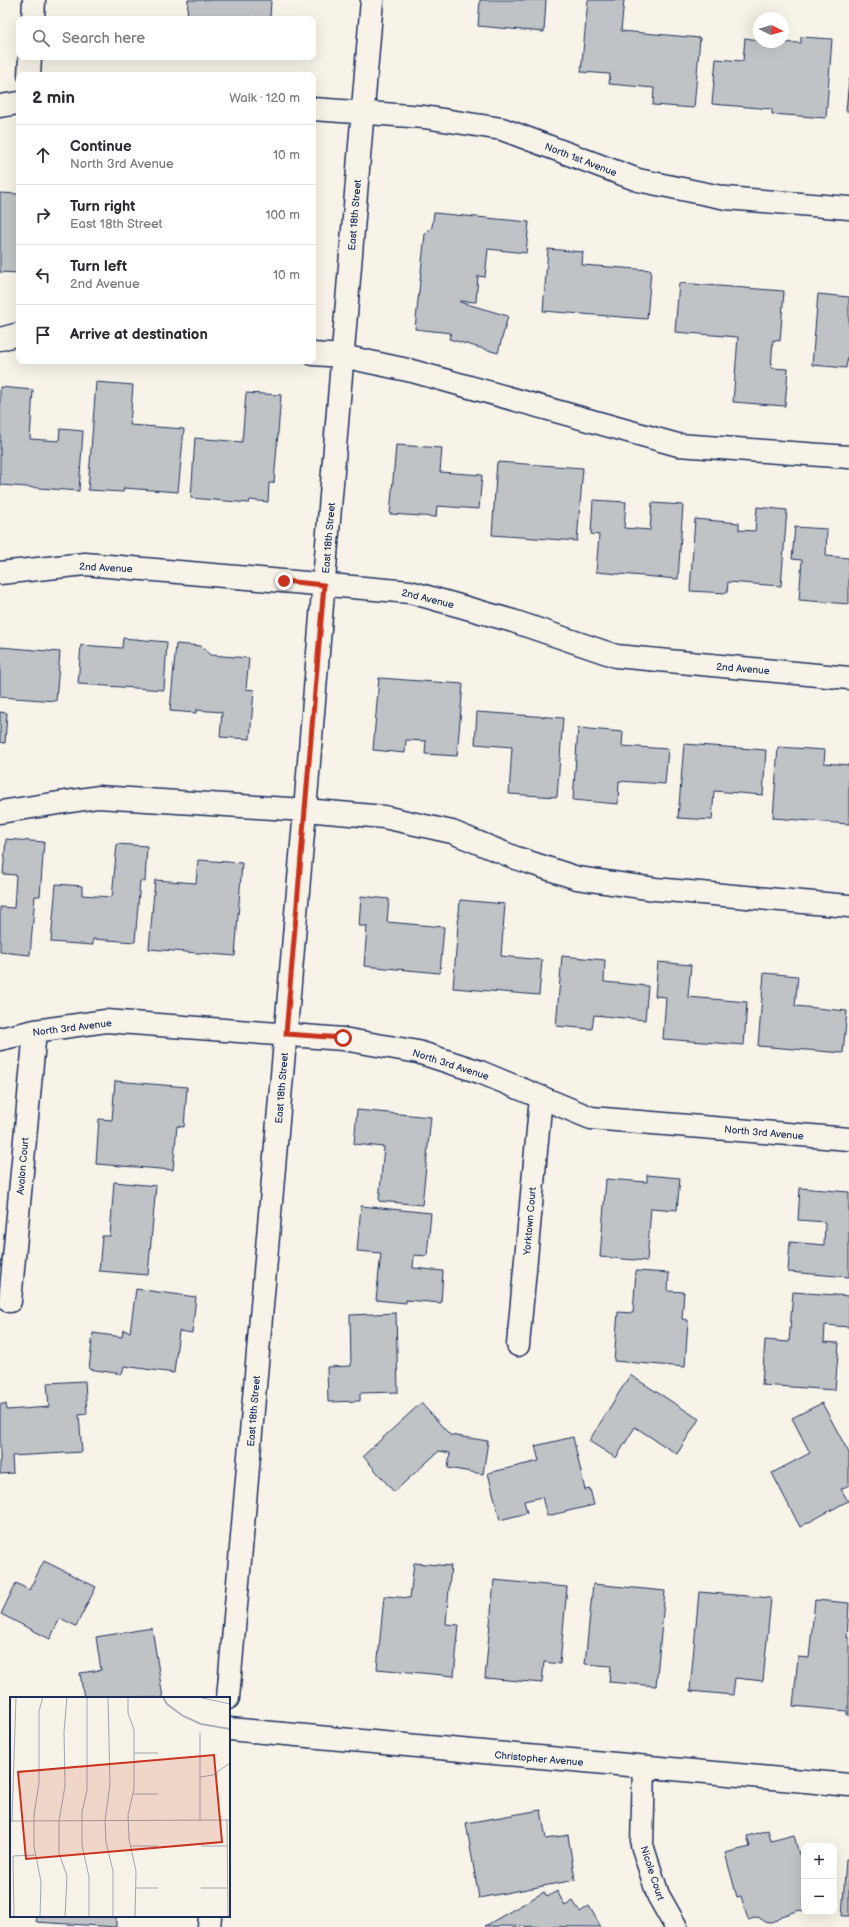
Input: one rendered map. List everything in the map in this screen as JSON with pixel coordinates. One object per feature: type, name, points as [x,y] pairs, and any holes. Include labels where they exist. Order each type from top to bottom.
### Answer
[{"type":"street","points":[[33,16],[34,0]]},
{"type":"street","name":"East 18th Street","points":[[228,1697],[305,810],[372,0]]},
{"type":"street","points":[[29,72],[30,60]]},
{"type":"street","points":[[0,106],[16,103]]},
{"type":"street","name":"North 1st Avenue","points":[[316,109],[424,117],[502,129],[638,180],[719,196],[849,208]]},
{"type":"street","points":[[0,339],[16,335]]},
{"type":"street","points":[[316,354],[342,356],[412,371],[678,446],[849,457]]},
{"type":"street","name":"2nd Avenue","points":[[0,573],[85,564],[410,592],[513,621],[616,656],[849,678]]},
{"type":"street","points":[[0,812],[98,798],[305,810],[384,817],[452,832],[516,858],[577,878],[655,889],[849,906]]},
{"type":"street","name":"North 3rd Avenue","points":[[0,1039],[35,1031],[106,1021],[343,1038],[418,1052],[480,1072],[591,1118],[849,1139]]},
{"type":"street","name":"Avalon Court","points":[[10,1301],[35,1031]]},
{"type":"street","name":"Yorktown Court","points":[[518,1345],[541,1097]]},
{"type":"street","name":"Christopher Avenue","points":[[230,1729],[644,1768],[849,1785]]},
{"type":"street","name":"Nicole Court","points":[[644,1768],[642,1845],[658,1895],[676,1927]]},
{"type":"street","points":[[209,1927],[210,1917]]},
{"type":"building","points":[[188,0],[271,0],[270,16],[187,16]]},
{"type":"building","points":[[480,0],[546,0],[544,32],[478,26]]},
{"type":"building","points":[[588,0],[624,0],[621,31],[700,38],[694,108],[653,105],[654,88],[609,84],[610,74],[581,72]]},
{"type":"building","points":[[801,37],[832,39],[826,118],[772,114],[772,109],[712,104],[716,59],[743,61],[745,38],[753,39],[753,48],[789,48],[789,43],[801,43]]},
{"type":"building","points":[[849,79],[849,111],[846,111]]},
{"type":"building","points":[[0,193],[16,194],[16,273],[0,272]]},
{"type":"building","points":[[434,213],[529,222],[526,253],[488,249],[485,277],[478,276],[476,302],[460,301],[508,316],[498,353],[449,339],[451,333],[415,329],[425,234],[432,227]]},
{"type":"building","points":[[548,249],[583,252],[582,265],[651,270],[647,319],[543,311]]},
{"type":"building","points":[[679,283],[784,291],[780,341],[773,340],[771,368],[788,369],[785,406],[733,402],[738,337],[675,332]]},
{"type":"building","points":[[818,294],[849,297],[849,349],[846,368],[812,365]]},
{"type":"building","points":[[96,382],[133,385],[130,425],[184,429],[178,492],[124,488],[123,492],[88,490]]},
{"type":"building","points":[[0,387],[33,390],[30,439],[59,441],[60,429],[83,431],[79,491],[0,485]]},
{"type":"building","points":[[246,393],[281,395],[274,483],[269,483],[268,502],[250,500],[249,503],[191,498],[195,438],[242,442]]},
{"type":"building","points":[[396,445],[442,448],[440,472],[482,475],[479,509],[437,506],[436,517],[390,514]]},
{"type":"building","points":[[497,462],[583,468],[577,541],[492,535]]},
{"type":"building","points":[[593,500],[626,502],[624,528],[650,530],[652,503],[683,505],[678,579],[596,572],[599,535],[591,534]]},
{"type":"building","points":[[757,507],[787,510],[781,586],[728,582],[727,593],[690,591],[695,519],[739,523],[739,530],[755,531]]},
{"type":"building","points":[[795,527],[827,529],[826,556],[849,558],[849,604],[799,600],[802,560],[792,559]]},
{"type":"building","points":[[123,638],[167,642],[164,690],[78,684],[81,645],[122,648]]},
{"type":"building","points":[[176,644],[201,646],[210,655],[249,658],[246,689],[254,690],[250,739],[220,737],[222,712],[196,710],[196,713],[170,711]]},
{"type":"building","points":[[0,647],[60,652],[56,701],[0,697]]},
{"type":"building","points":[[379,678],[463,684],[457,756],[425,754],[426,741],[406,740],[405,753],[373,750]]},
{"type":"building","points":[[0,712],[7,713],[5,743],[0,742]]},
{"type":"building","points":[[477,712],[563,718],[557,797],[509,794],[512,747],[475,744]]},
{"type":"building","points":[[578,728],[623,732],[622,746],[668,749],[665,784],[619,781],[618,804],[573,800]]},
{"type":"building","points":[[684,744],[766,750],[763,795],[714,791],[712,820],[678,818]]},
{"type":"building","points":[[778,747],[825,750],[824,763],[849,765],[849,824],[773,818]]},
{"type":"building","points":[[6,839],[44,842],[40,896],[35,896],[30,955],[0,952],[0,907],[14,908],[16,875],[3,874]]},
{"type":"building","points":[[117,844],[147,846],[145,882],[140,881],[135,942],[93,939],[93,945],[51,942],[56,884],[82,886],[82,895],[112,897]]},
{"type":"building","points":[[198,860],[242,863],[235,956],[149,949],[155,880],[196,883]]},
{"type":"building","points":[[361,896],[389,899],[387,922],[444,927],[440,973],[364,966],[367,926],[359,926]]},
{"type":"building","points":[[460,900],[505,904],[501,956],[542,960],[539,995],[453,988]]},
{"type":"building","points":[[562,956],[605,960],[604,982],[648,986],[645,1020],[594,1015],[592,1029],[556,1026]]},
{"type":"building","points":[[658,962],[691,965],[688,997],[747,1002],[744,1045],[663,1039],[666,997],[655,996]]},
{"type":"building","points":[[764,973],[798,976],[795,1006],[847,1011],[843,1053],[758,1046]]},
{"type":"building","points":[[115,1081],[187,1087],[184,1127],[177,1126],[173,1170],[96,1164],[99,1119],[112,1120]]},
{"type":"building","points":[[357,1110],[431,1117],[422,1205],[379,1201],[384,1147],[354,1144]]},
{"type":"building","points":[[647,1175],[680,1178],[677,1210],[651,1208],[647,1261],[600,1257],[606,1179],[647,1182]]},
{"type":"building","points":[[114,1182],[156,1186],[148,1275],[99,1271],[102,1236],[110,1236]]},
{"type":"building","points":[[800,1188],[849,1192],[849,1277],[788,1272],[790,1242],[824,1245],[825,1222],[798,1220]]},
{"type":"building","points":[[361,1206],[431,1213],[427,1256],[414,1255],[413,1268],[443,1271],[441,1303],[406,1300],[406,1303],[376,1300],[381,1253],[357,1251]]},
{"type":"building","points":[[636,1271],[669,1273],[668,1291],[684,1292],[682,1319],[688,1320],[685,1367],[614,1361],[618,1312],[633,1313]]},
{"type":"building","points":[[136,1289],[196,1297],[192,1333],[179,1331],[174,1373],[124,1366],[122,1374],[89,1369],[93,1333],[122,1337],[123,1330],[130,1332]]},
{"type":"building","points":[[793,1292],[849,1296],[849,1327],[825,1325],[824,1342],[839,1343],[835,1390],[762,1385],[765,1340],[789,1342]]},
{"type":"building","points":[[396,1313],[398,1392],[360,1393],[360,1401],[328,1402],[327,1367],[351,1366],[350,1315]]},
{"type":"building","points":[[630,1375],[699,1419],[677,1454],[635,1427],[616,1458],[589,1441]]},
{"type":"building","points":[[85,1381],[87,1414],[79,1415],[82,1452],[12,1456],[13,1473],[0,1474],[0,1404],[6,1404],[7,1410],[49,1407],[47,1383]]},
{"type":"building","points":[[421,1403],[450,1435],[488,1441],[483,1474],[448,1468],[450,1453],[439,1451],[394,1492],[363,1456]]},
{"type":"building","points":[[822,1403],[849,1453],[849,1485],[841,1489],[848,1501],[800,1527],[772,1473],[810,1453],[792,1418]]},
{"type":"building","points":[[573,1437],[585,1490],[590,1489],[594,1505],[547,1516],[542,1497],[524,1501],[527,1513],[500,1520],[488,1473],[539,1461],[535,1446]]},
{"type":"building","points":[[44,1561],[96,1587],[76,1626],[60,1618],[50,1639],[1,1614],[16,1583],[29,1590]]},
{"type":"building","points":[[414,1563],[451,1566],[446,1624],[459,1625],[454,1676],[377,1669],[384,1596],[410,1598]]},
{"type":"building","points":[[494,1580],[567,1587],[560,1664],[544,1662],[542,1683],[485,1678]]},
{"type":"building","points":[[593,1584],[665,1591],[656,1686],[609,1682],[611,1666],[585,1664]]},
{"type":"building","points":[[699,1592],[771,1598],[763,1681],[735,1678],[733,1695],[690,1691]]},
{"type":"building","points":[[815,1600],[849,1603],[847,1638],[849,1638],[849,1716],[847,1715],[847,1711],[793,1706],[798,1657],[809,1658]]},
{"type":"building","points":[[152,1628],[163,1697],[84,1697],[80,1673],[101,1670],[96,1637]]},
{"type":"building","points":[[541,1810],[546,1839],[568,1835],[575,1880],[479,1898],[466,1823]]},
{"type":"building","points":[[768,1830],[771,1841],[794,1835],[799,1855],[801,1854],[801,1910],[781,1916],[777,1920],[767,1923],[758,1917],[748,1920],[741,1896],[737,1897],[725,1853],[750,1847],[747,1836]]},
{"type":"building","points":[[846,1859],[849,1859],[849,1916],[842,1916]]},
{"type":"building","points":[[557,1891],[565,1906],[573,1901],[580,1912],[589,1906],[601,1927],[485,1926],[544,1892],[547,1897]]},
{"type":"building","points":[[37,1917],[116,1917],[116,1927],[36,1922]]},
{"type":"route","points":[[284,581],[324,585],[286,1034],[343,1038]]}]
